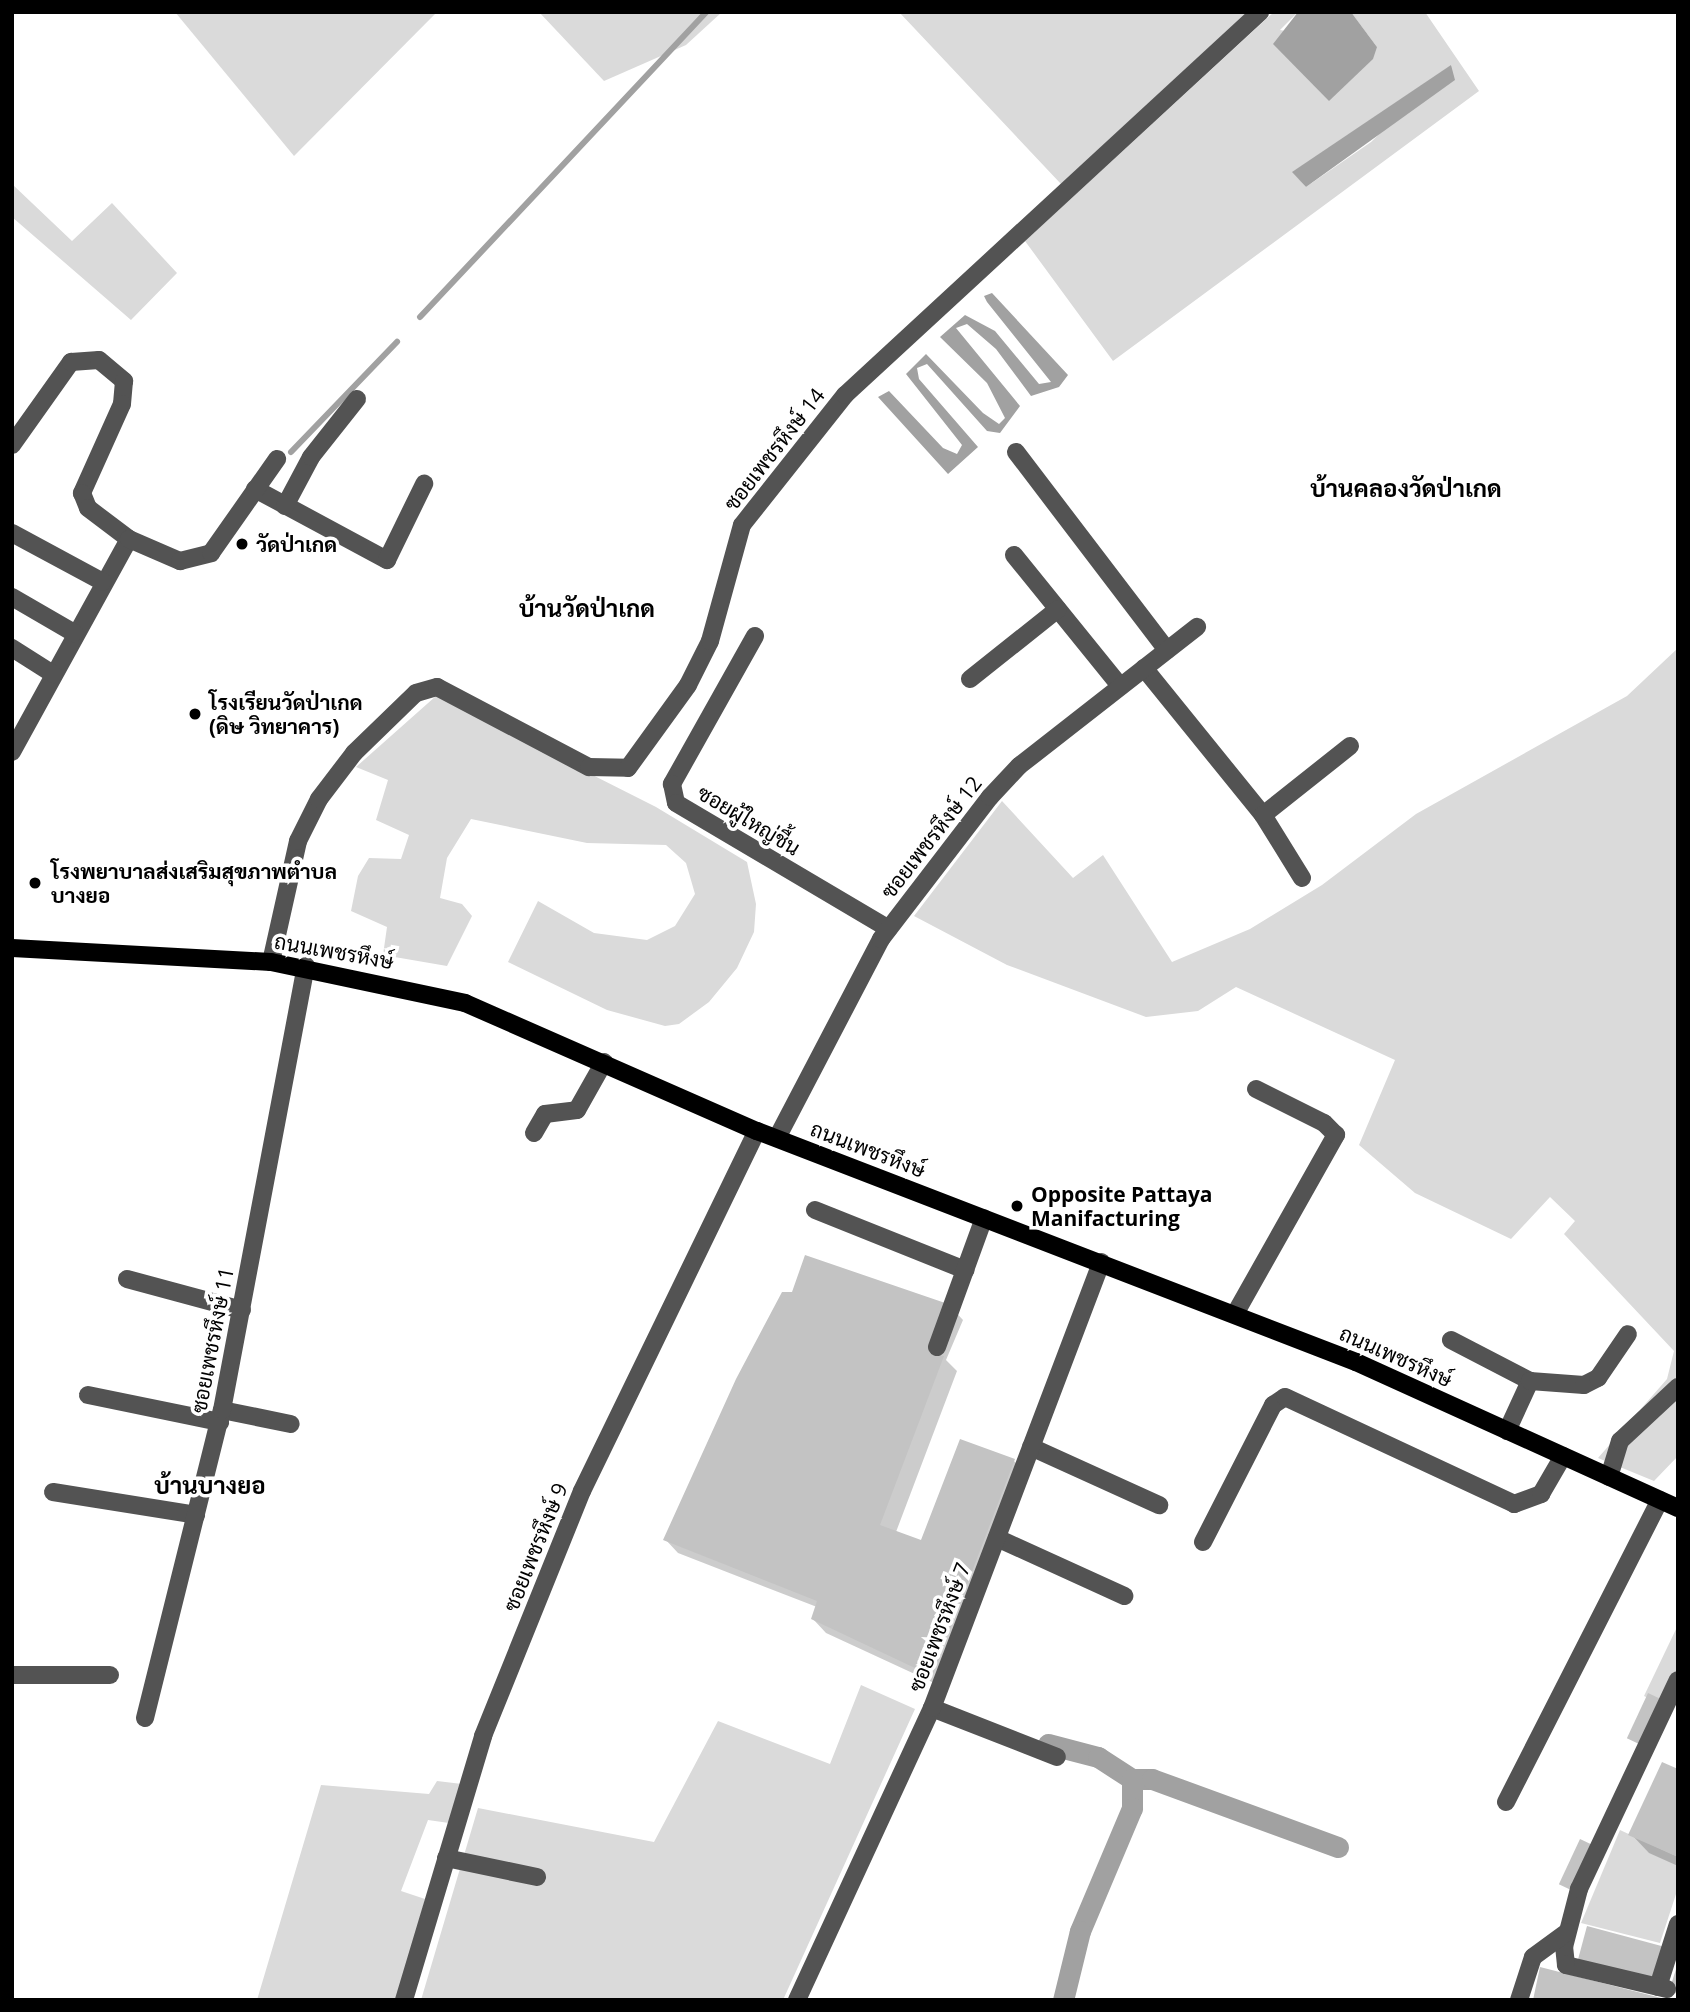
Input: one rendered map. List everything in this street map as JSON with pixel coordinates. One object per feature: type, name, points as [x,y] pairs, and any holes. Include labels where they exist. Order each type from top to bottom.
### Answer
[{"type":"main road","name":"ถนนเพชรหึงษ์","points":[[12,948],[306,966],[465,1003],[757,1131],[1234,1314],[1507,1430],[1678,1508]]},
{"type":"street","name":"ซอยเพชรหึงษ์ 14","points":[[271,962],[298,841],[319,799],[354,753],[416,693],[437,687],[589,767],[628,768],[688,685],[710,641],[742,525],[845,395],[1260,12]]},
{"type":"street","points":[[14,439],[64,366],[99,360],[124,381],[125,392],[82,493],[88,508],[129,538],[180,561],[196,560],[211,553],[277,459]]},
{"type":"street","points":[[285,506],[311,457],[358,398]]},
{"type":"street","points":[[1016,452],[1167,650]]},
{"type":"street","points":[[254,489],[387,560],[424,484]]},
{"type":"street","points":[[12,533],[103,582]]},
{"type":"street","points":[[12,752],[74,633],[129,538]]},
{"type":"street","points":[[1014,555],[1120,686]]},
{"type":"street","points":[[12,597],[74,633]]},
{"type":"street","points":[[970,679],[1058,609]]},
{"type":"street","name":"ซอยเพชรหึงษ์ 12","points":[[777,1138],[889,929],[1019,766],[1197,627]]},
{"type":"street","name":"ซอยผู้ใหญ่ชื้น","points":[[755,636],[672,784],[676,803],[889,929]]},
{"type":"street","points":[[12,648],[53,674]]},
{"type":"street","points":[[1144,668],[1262,816],[1302,878]]},
{"type":"street","points":[[1262,816],[1350,746]]},
{"type":"street","name":"ซอยเพชรหึงษ์ 11","points":[[145,1718],[221,1416],[306,966]]},
{"type":"street","points":[[534,1133],[545,1114],[577,1110],[604,1062]]},
{"type":"street","points":[[1234,1314],[1336,1135],[1324,1123],[1256,1089]]},
{"type":"street","name":"ซอยเพชรหึงษ์ 9","points":[[404,2000],[483,1735],[582,1491],[757,1131]]},
{"type":"street","points":[[815,1210],[965,1270]]},
{"type":"street","points":[[937,1347],[984,1218]]},
{"type":"street","name":"ซอยเพชรหึงษ์ 7","points":[[797,2000],[932,1708],[1101,1262]]},
{"type":"street","points":[[127,1279],[242,1310]]},
{"type":"street","points":[[1451,1339],[1530,1381],[1584,1385],[1598,1378],[1628,1334]]},
{"type":"street","points":[[1507,1430],[1530,1381]]},
{"type":"street","points":[[1609,1477],[1620,1441],[1678,1387]]},
{"type":"street","points":[[88,1395],[291,1424]]},
{"type":"street","points":[[1203,1542],[1273,1405],[1285,1396],[1514,1504],[1541,1494],[1563,1456]]},
{"type":"street","points":[[1031,1447],[1159,1505]]},
{"type":"street","points":[[53,1492],[197,1515]]},
{"type":"street","points":[[1506,1802],[1660,1500]]},
{"type":"street","points":[[997,1538],[1124,1596]]},
{"type":"street","points":[[12,1675],[110,1675]]},
{"type":"street","points":[[1678,1680],[1579,1889],[1567,1932],[1566,1965],[1663,1988],[1678,1924]]},
{"type":"street","points":[[932,1708],[1057,1758]]},
{"type":"street","points":[[446,1858],[537,1877]]},
{"type":"street","points":[[1519,2000],[1533,1957],[1567,1932]]},
{"type":"shaded area","points":[[175,12],[437,12],[294,156]]},
{"type":"shaded area","points":[[539,12],[722,12],[686,45],[604,81]]},
{"type":"shaded area","points":[[899,12],[1109,14],[1247,12],[1061,184]]},
{"type":"shaded area","points":[[1274,12],[1298,12],[1280,30],[1377,47],[1351,12],[1425,12],[1479,91],[1113,361],[1025,241]],"holes":[[[1452,65],[1371,142],[1306,187],[1293,172]]]},
{"type":"shaded area","points":[[1298,12],[1351,12],[1377,47],[1373,59],[1329,101],[1273,44]]},
{"type":"shaded area","points":[[1451,65],[1455,80],[1306,187],[1292,172]]},
{"type":"shaded area","points":[[12,184],[72,241],[112,203],[177,273],[131,320],[12,217]]},
{"type":"shaded area","points":[[992,293],[1068,375],[1059,387],[1031,396],[996,349],[967,324],[956,328],[1020,406],[1000,433],[987,431],[927,364],[917,368],[919,379],[978,447],[948,474],[878,397],[889,391],[943,448],[957,454],[962,445],[906,374],[926,354],[983,413],[999,424],[1005,418],[987,383],[940,337],[965,315],[995,331],[1039,384],[1051,382],[987,302],[984,296]]},
{"type":"shaded area","points":[[1678,648],[1678,1456],[1654,1481],[1598,1458],[1667,1379],[1674,1351],[1564,1234],[1575,1221],[1550,1197],[1511,1239],[1415,1193],[1359,1145],[1395,1060],[1236,987],[1198,1011],[1146,1017],[1007,965],[914,916],[1002,801],[1073,878],[1103,855],[1172,962],[1250,929],[1322,885],[1416,814],[1627,696]]},
{"type":"shaded area","points":[[436,696],[656,807],[747,862],[756,904],[754,932],[737,968],[709,1002],[679,1024],[665,1026],[607,1010],[508,962],[538,901],[594,933],[647,940],[675,926],[695,894],[686,863],[666,845],[587,843],[471,819],[447,858],[440,898],[462,904],[472,916],[447,966],[383,955],[387,927],[351,911],[358,876],[369,858],[401,859],[409,835],[376,820],[388,780],[356,767]]},
{"type":"shaded area","points":[[1678,1625],[1678,1668],[1662,1705],[1644,1696]]},
{"type":"shaded area","points":[[861,1685],[915,1709],[783,2000],[421,2000],[478,1808],[654,1842],[718,1721],[830,1764]]},
{"type":"shaded area","points":[[437,1781],[462,1784],[449,1823],[428,1820],[401,1891],[425,1899],[398,2000],[257,2000],[321,1785],[429,1794]]},
{"type":"shaded area","points":[[1620,1830],[1678,1857],[1678,1888],[1660,1943],[1581,1923]]},
{"type":"building","points":[[805,1255],[951,1305],[930,1354],[944,1356],[880,1525],[921,1540],[960,1439],[1015,1459],[932,1676],[811,1619],[817,1601],[663,1540],[736,1379],[782,1292],[792,1292]]},
{"type":"building","points":[[1648,1693],[1661,1699],[1640,1744],[1627,1738]]},
{"type":"building","points":[[1662,1762],[1678,1769],[1678,1857],[1628,1835]]},
{"type":"building","points":[[1580,1839],[1593,1845],[1572,1890],[1559,1884]]},
{"type":"building","points":[[1587,1926],[1662,1946],[1653,1980],[1578,1960]]},
{"type":"building","points":[[1678,1963],[1678,1994],[1669,1991]]},
{"type":"building","points":[[1540,1967],[1665,1999],[1665,2000],[1533,2000]]},
{"type":"waterway","points":[[420,317],[706,12]]},
{"type":"waterway","points":[[291,452],[397,342]]},
{"type":"waterway","points":[[1048,1744],[1098,1757],[1132,1779],[1132,1808],[1080,1931],[1063,2000]]},
{"type":"waterway","points":[[1132,1779],[1152,1779],[1338,1847]]},
{"type":"place","name":"วัดป่าเกด","points":[[242,544]]},
{"type":"place","name":"โรงเรียนวัดป่าเกด (ดิษ วิทยาคาร)","points":[[195,714]]},
{"type":"place","name":"โรงพยาบาลส่งเสริมสุขภาพตำบล บางยอ","points":[[35,883]]},
{"type":"place","name":"Opposite Pattaya Manifacturing","points":[[1017,1206]]},
{"type":"district","name":"บ้านคลองวัดป่าเกด","points":[[1406,488]]},
{"type":"district","name":"บ้านวัดป่าเกด","points":[[587,608]]},
{"type":"district","name":"บ้านบางยอ","points":[[210,1485]]}]
